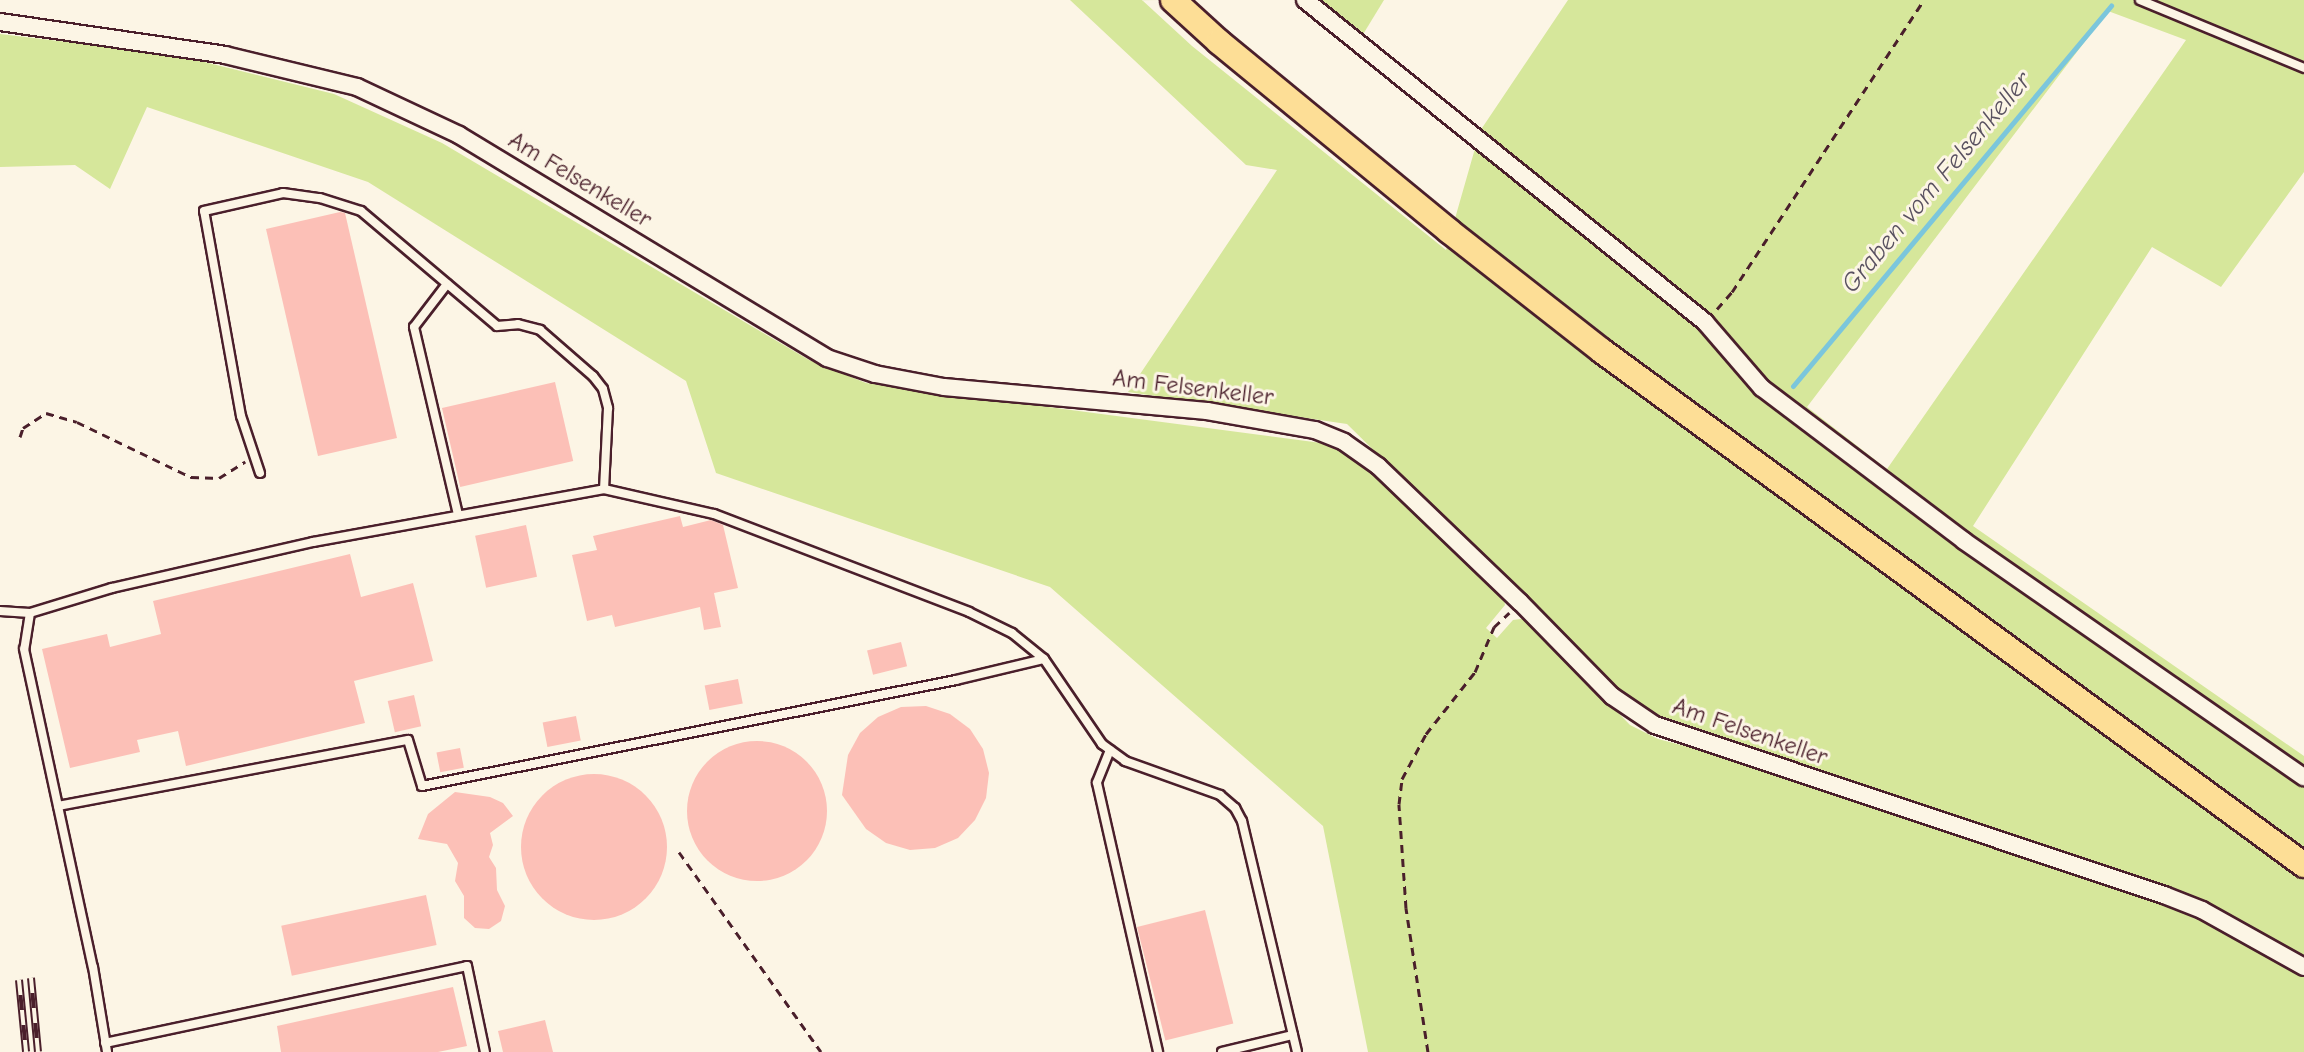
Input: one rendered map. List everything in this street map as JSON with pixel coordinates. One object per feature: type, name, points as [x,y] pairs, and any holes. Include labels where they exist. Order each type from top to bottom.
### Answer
[{"type":"main road","points":[[1173,0],[1219,42],[1449,231],[1602,351],[2304,865]]},
{"type":"street","points":[[1305,0],[1705,322],[1744,370],[1774,398],[1964,541],[2304,777]]},
{"type":"street","name":"Am Felsenkeller","points":[[0,22],[210,52],[357,87],[459,135],[827,358],[875,374],[944,387],[1207,411],[1315,430],[1344,442],[1378,466],[1520,602],[1612,696],[1655,725],[2164,895],[2202,910],[2304,967]]},
{"type":"lane","points":[[2140,0],[2304,68]]},
{"type":"lane","points":[[260,473],[241,416],[204,211],[283,193],[320,198],[361,211],[497,326],[518,324],[540,330],[593,376],[603,389],[608,408],[604,489]]},
{"type":"lane","points":[[447,284],[414,327],[458,515]]},
{"type":"lane","points":[[0,611],[30,613],[112,588],[297,545],[604,489],[714,514],[954,607],[1012,633],[1044,659],[1110,750],[1125,761],[1220,795],[1235,808],[1242,821],[1297,1052]]},
{"type":"lane","points":[[30,613],[24,649],[93,967],[106,1048],[467,966],[485,1052]]},
{"type":"lane","points":[[58,806],[408,740],[422,786],[956,680],[1044,659]]},
{"type":"lane","points":[[1110,750],[1097,783],[1158,1052]]},
{"type":"lane","points":[[1222,1052],[1293,1035]]},
{"type":"path","points":[[1705,322],[1732,292],[1924,0]]},
{"type":"path","points":[[20,437],[23,428],[34,418],[46,413],[58,415],[174,470],[208,479],[219,478],[254,455]]},
{"type":"path","points":[[1428,1052],[1406,908],[1399,804],[1402,779],[1426,734],[1475,672],[1494,627],[1520,602]]},
{"type":"path","points":[[679,852],[821,1052]]},
{"type":"green space","points":[[1070,0],[1142,0],[1192,46],[1446,250],[1480,131],[1568,0],[2304,0],[2304,172],[2221,287],[2152,247],[1973,526],[2304,756],[2304,962],[2227,918],[2218,907],[2191,895],[2174,894],[1651,715],[1599,672],[1347,424],[1128,392],[1277,170],[1246,165]],"holes":[[[2108,11],[2186,40],[1887,469],[1807,407]]]},
{"type":"green space","points":[[1317,0],[1384,0],[1362,36]]},
{"type":"green space","points":[[0,34],[176,55],[334,94],[442,143],[809,360],[866,383],[1344,446],[1503,594],[1505,605],[1486,628],[1497,638],[1513,620],[1527,618],[1630,725],[1658,739],[1731,758],[2144,896],[2206,923],[2304,977],[2304,1052],[1368,1052],[1323,826],[1050,587],[716,473],[686,381],[368,182],[147,107],[110,189],[75,165],[0,167]]},
{"type":"building","points":[[345,213],[397,438],[318,456],[266,229]]},
{"type":"building","points":[[555,382],[573,461],[460,487],[442,408]]},
{"type":"building","points":[[680,516],[683,527],[711,520],[723,525],[738,588],[714,593],[721,627],[704,630],[700,607],[615,627],[612,615],[587,621],[572,555],[597,550],[593,536]]},
{"type":"building","points":[[526,525],[537,577],[486,588],[475,536]]},
{"type":"building","points":[[350,554],[361,597],[413,583],[433,661],[354,681],[365,723],[186,766],[178,731],[137,740],[140,752],[70,768],[42,649],[107,634],[110,647],[161,634],[153,601]]},
{"type":"building","points":[[901,642],[907,666],[873,675],[867,650]]},
{"type":"building","points":[[738,679],[743,704],[709,710],[705,685]]},
{"type":"building","points":[[414,695],[421,726],[395,732],[388,701]]},
{"type":"building","points":[[926,706],[950,714],[970,729],[983,749],[989,773],[986,798],[975,820],[958,838],[935,848],[910,850],[886,843],[866,829],[842,795],[848,755],[860,733],[878,717],[901,707]]},
{"type":"building","points":[[576,716],[581,741],[547,747],[543,722]]},
{"type":"building","points":[[757,741],[784,746],[807,761],[822,784],[827,811],[822,838],[807,861],[784,876],[757,881],[730,876],[707,861],[692,838],[687,811],[692,784],[707,761],[730,746]]},
{"type":"building","points":[[460,748],[464,768],[440,772],[436,753]]},
{"type":"building","points":[[594,774],[622,780],[645,796],[661,819],[667,847],[661,875],[645,898],[622,914],[594,920],[566,914],[543,898],[527,875],[521,847],[527,819],[543,796],[566,780]]},
{"type":"building","points":[[455,792],[490,797],[503,803],[513,816],[490,833],[493,845],[489,857],[496,868],[497,890],[505,906],[501,921],[489,929],[475,928],[464,918],[464,896],[455,881],[458,863],[447,844],[418,839],[428,814]]},
{"type":"building","points":[[426,895],[437,945],[292,976],[281,926]]},
{"type":"building","points":[[1205,910],[1233,1024],[1165,1040],[1137,927]]},
{"type":"building","points":[[453,987],[467,1046],[438,1052],[281,1052],[277,1026]]},
{"type":"building","points":[[545,1020],[553,1052],[503,1052],[498,1031]]},
{"type":"waterway","name":"Graben vom Felsenkeller","points":[[1793,386],[2111,6]]},
{"type":"railway","points":[[31,978],[38,1052]]},
{"type":"railway","points":[[19,980],[26,1052]]}]
